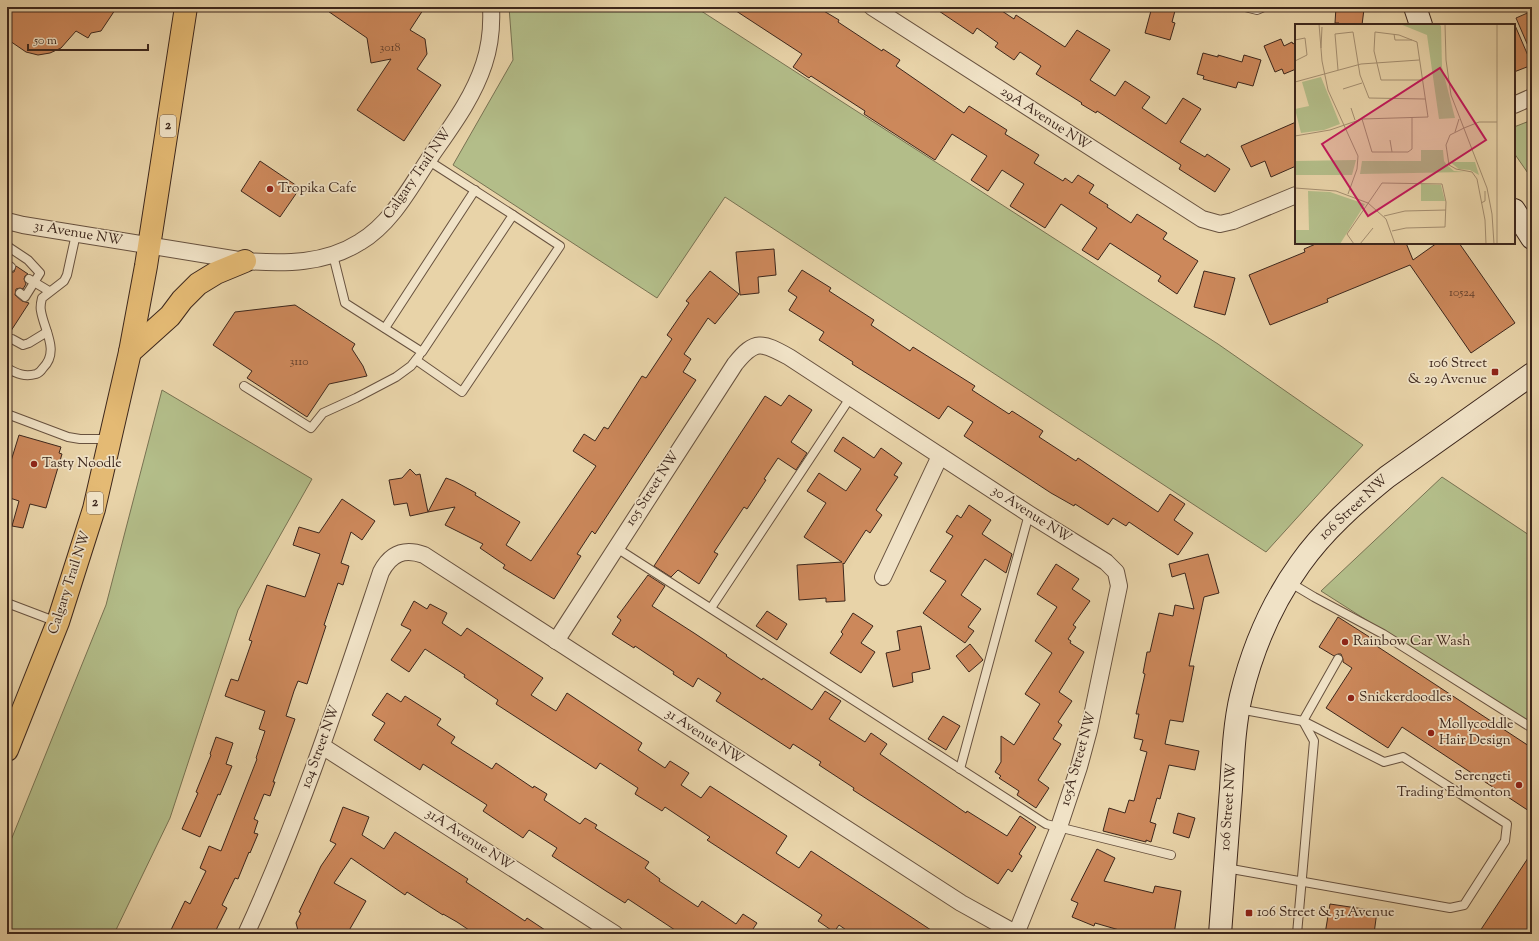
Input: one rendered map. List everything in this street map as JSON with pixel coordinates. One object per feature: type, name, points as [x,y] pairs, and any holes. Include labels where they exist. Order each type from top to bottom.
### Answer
[{"type":"highway","name":"Calgary Trail NW","points":[[7,750],[58,622],[94,509],[130,352],[149,246],[186,7]]},
{"type":"highway","points":[[130,352],[170,316],[182,300],[198,284],[216,273],[245,261]]},
{"type":"street","name":"Calgary Trail NW","points":[[149,246],[245,261],[272,263],[304,262],[332,255],[361,242],[376,230],[406,195],[456,119],[478,80],[485,63],[488,47],[491,28],[491,7]]},
{"type":"street","name":"29A Avenue NW","points":[[872,7],[1194,215],[1220,224],[1245,217],[1295,195]]},
{"type":"street","points":[[1415,7],[1421,24]]},
{"type":"street","points":[[1515,105],[1532,97]]},
{"type":"street","points":[[1515,212],[1532,238]]},
{"type":"street","name":"31 Avenue NW","points":[[7,221],[149,246]]},
{"type":"street","name":"30 Avenue NW","points":[[758,345],[768,346],[778,351],[1029,514],[1106,562],[1116,572],[1118,577]]},
{"type":"street","name":"105 Street NW","points":[[556,641],[615,547],[735,364],[750,348],[758,345]]},
{"type":"street","name":"106 Street NW","points":[[1220,934],[1238,709],[1248,669],[1256,646],[1288,581],[1317,542],[1342,515],[1371,489],[1387,476],[1532,374]]},
{"type":"street","points":[[883,576],[940,456]]},
{"type":"street","name":"31 Avenue NW","points":[[391,558],[398,554],[408,552],[424,555],[961,903],[1016,934]]},
{"type":"street","name":"104 Street NW","points":[[246,934],[280,856],[322,746],[381,572],[385,564],[391,558]]},
{"type":"street","name":"105A Street NW","points":[[1016,934],[1070,797],[1089,730],[1119,586],[1118,577]]},
{"type":"street","name":"31A Avenue NW","points":[[322,746],[615,934]]},
{"type":"lane","points":[[1245,7],[1257,10],[1264,7]]},
{"type":"lane","points":[[416,360],[462,392],[560,246],[428,160]]},
{"type":"lane","points":[[385,328],[475,190]]},
{"type":"lane","points":[[244,386],[311,428],[323,412],[356,398],[396,377],[411,366],[422,352],[513,215]]},
{"type":"lane","points":[[7,368],[16,374],[28,376],[39,373],[47,364],[51,356],[47,332],[40,309],[42,298],[49,291],[64,281],[67,275],[76,234]]},
{"type":"lane","points":[[7,246],[28,260],[40,273],[32,281],[25,297],[20,293]]},
{"type":"lane","points":[[332,255],[345,303],[422,352]]},
{"type":"lane","points":[[32,281],[49,291]]},
{"type":"lane","points":[[12,339],[23,345],[47,332]]},
{"type":"lane","points":[[711,608],[850,398]]},
{"type":"lane","points":[[7,414],[68,437],[80,439],[110,439]]},
{"type":"lane","points":[[960,769],[1029,514]]},
{"type":"lane","points":[[615,547],[1046,824],[1171,855]]},
{"type":"lane","points":[[1288,581],[1358,625],[1383,634],[1532,728]]},
{"type":"lane","points":[[7,603],[58,622]]},
{"type":"lane","points":[[1303,721],[1338,659]]},
{"type":"lane","points":[[1225,868],[1450,908],[1464,905],[1505,841],[1506,824],[1403,756],[1384,762],[1303,721],[1238,709]]},
{"type":"lane","points":[[1297,934],[1300,882],[1314,741],[1303,721]]},
{"type":"green space","points":[[509,7],[695,7],[1218,344],[1363,445],[1266,552],[725,197],[657,298],[453,165],[513,60]]},
{"type":"green space","points":[[1532,120],[1532,179],[1515,154],[1515,127]]},
{"type":"green space","points":[[162,390],[312,479],[238,610],[170,818],[114,934],[7,934],[7,850],[106,605]]},
{"type":"green space","points":[[1442,477],[1532,537],[1532,726],[1321,591]]},
{"type":"building","points":[[7,7],[117,7],[101,31],[91,33],[88,38],[76,31],[61,48],[50,53],[38,55],[26,52],[7,39]]},
{"type":"building","points":[[322,7],[425,7],[410,30],[425,39],[427,54],[417,69],[441,85],[404,141],[357,110],[391,59],[371,63],[367,38]]},
{"type":"building","points":[[730,7],[817,7],[839,20],[838,22],[882,51],[883,49],[900,60],[896,66],[964,113],[969,106],[1007,130],[1005,134],[1039,155],[1034,163],[1063,181],[1065,178],[1072,183],[1078,175],[1094,185],[1089,193],[1108,205],[1107,207],[1131,223],[1137,214],[1167,233],[1163,239],[1198,261],[1177,294],[1158,281],[1161,276],[1110,243],[1098,260],[1082,250],[1097,228],[1061,204],[1045,228],[1010,206],[1024,184],[1002,170],[988,191],[971,180],[987,156],[952,134],[935,160],[864,114],[865,111],[811,76],[809,78],[793,67],[802,54]]},
{"type":"building","points":[[933,7],[996,7],[1014,19],[1016,15],[1065,47],[1077,30],[1110,50],[1090,80],[1115,96],[1125,81],[1150,97],[1142,108],[1166,124],[1183,98],[1201,109],[1180,142],[1205,157],[1207,154],[1230,169],[1215,192],[1179,169],[1181,165],[1097,111],[1096,113],[1081,104],[1082,103],[1036,74],[1041,66],[1020,52],[1014,60],[995,47],[998,43],[977,28],[973,34]]},
{"type":"building","points":[[1152,7],[1176,7],[1172,22],[1175,23],[1170,40],[1145,33]]},
{"type":"building","points":[[1336,7],[1358,7],[1364,9],[1362,24],[1335,23]]},
{"type":"building","points":[[1532,11],[1532,55],[1516,18]]},
{"type":"building","points":[[1515,25],[1532,65],[1515,72]]},
{"type":"building","points":[[1281,39],[1284,46],[1292,42],[1293,44],[1295,43],[1295,69],[1284,74],[1282,69],[1275,72],[1264,46]]},
{"type":"building","points":[[1203,53],[1218,57],[1218,55],[1242,62],[1244,55],[1261,60],[1253,86],[1238,82],[1236,88],[1203,79],[1204,76],[1197,74]]},
{"type":"building","points":[[1295,122],[1295,166],[1271,177],[1265,161],[1251,167],[1241,146]]},
{"type":"building","name":"Tropika Cafe","points":[[260,161],[300,188],[280,217],[241,191]]},
{"type":"building","points":[[1316,244],[1406,244],[1413,260],[1436,244],[1460,244],[1515,323],[1471,353],[1410,265],[1327,299],[1328,302],[1270,325],[1249,275],[1305,252],[1304,249]]},
{"type":"building","points":[[774,249],[776,275],[758,277],[759,293],[740,295],[736,252]]},
{"type":"building","points":[[16,266],[28,274],[24,279],[26,284],[23,289],[16,289],[15,295],[22,301],[29,303],[7,337],[7,273],[14,272]]},
{"type":"building","points":[[802,270],[831,288],[829,291],[874,320],[871,325],[910,351],[913,347],[975,386],[972,390],[1009,414],[1012,411],[1043,431],[1039,437],[1076,461],[1078,458],[1158,512],[1170,494],[1185,504],[1174,520],[1193,533],[1178,555],[1129,522],[1126,526],[1113,518],[1108,525],[1075,504],[1074,506],[1051,493],[964,436],[973,422],[948,406],[939,419],[852,364],[853,362],[819,340],[824,332],[789,310],[797,297],[788,291]]},
{"type":"building","points":[[710,271],[739,294],[715,324],[708,318],[684,354],[691,359],[683,372],[696,380],[595,534],[592,531],[577,554],[581,556],[554,599],[503,568],[505,565],[480,548],[483,544],[445,525],[455,507],[428,512],[446,478],[454,481],[476,493],[475,495],[520,522],[506,545],[531,561],[596,466],[573,451],[584,434],[595,441],[604,427],[608,429],[642,376],[646,378],[672,339],[667,335],[689,303],[686,301]]},
{"type":"building","points":[[1204,271],[1235,278],[1225,315],[1194,307]]},
{"type":"building","points":[[295,305],[355,344],[352,349],[363,366],[367,376],[329,384],[307,417],[247,378],[252,371],[213,345],[235,312]]},
{"type":"building","points":[[789,395],[812,410],[791,442],[807,453],[796,470],[778,458],[747,509],[744,507],[714,552],[718,554],[699,584],[678,570],[671,577],[654,566],[765,396],[781,406]]},
{"type":"building","name":"Tasty Noodle","points":[[19,435],[61,447],[59,453],[62,454],[46,508],[30,504],[23,528],[12,526],[19,501],[7,497],[7,474]]},
{"type":"building","points":[[843,437],[874,458],[881,448],[902,463],[894,475],[898,477],[876,510],[882,515],[870,533],[866,530],[844,564],[843,563],[845,601],[826,602],[826,598],[799,600],[797,565],[842,562],[804,537],[826,503],[807,491],[819,473],[846,491],[861,469],[834,451]]},
{"type":"building","points":[[410,469],[416,475],[420,474],[428,512],[410,516],[407,503],[394,505],[389,480],[402,478]]},
{"type":"building","points":[[342,499],[375,521],[362,540],[351,532],[341,563],[349,566],[343,585],[338,583],[307,684],[298,681],[294,691],[286,716],[295,719],[273,782],[275,782],[270,796],[264,794],[254,819],[258,821],[254,833],[258,834],[238,879],[235,878],[222,905],[227,908],[214,934],[169,934],[185,901],[190,904],[206,871],[200,868],[209,846],[221,851],[257,759],[256,758],[265,731],[259,729],[265,711],[225,696],[231,679],[238,681],[252,641],[249,640],[267,585],[305,597],[320,554],[293,545],[299,527],[319,533]]},
{"type":"building","points":[[969,505],[991,520],[982,534],[1012,554],[1006,573],[985,559],[961,595],[981,609],[968,627],[974,631],[965,643],[923,613],[946,581],[930,571],[953,536],[946,532],[957,515],[961,518]]},
{"type":"building","points":[[1208,554],[1219,593],[1204,597],[1189,666],[1194,666],[1183,722],[1170,720],[1165,744],[1199,751],[1195,770],[1169,765],[1160,799],[1157,798],[1150,822],[1156,824],[1151,842],[1103,831],[1109,808],[1125,813],[1129,800],[1134,801],[1147,752],[1140,750],[1143,740],[1134,738],[1139,714],[1136,714],[1145,674],[1143,673],[1147,652],[1150,652],[1159,613],[1173,616],[1175,605],[1194,609],[1185,573],[1172,577],[1169,564]]},
{"type":"building","points":[[1056,564],[1079,579],[1072,589],[1090,601],[1073,625],[1076,627],[1068,639],[1071,641],[1070,643],[1084,652],[1059,692],[1072,701],[1058,722],[1062,725],[1053,739],[1061,744],[1038,780],[1049,788],[1036,808],[1017,795],[1019,791],[999,778],[1001,776],[995,772],[1001,762],[1001,736],[1014,745],[1040,704],[1025,694],[1052,653],[1035,641],[1057,607],[1037,594]]},
{"type":"building","points":[[648,575],[665,586],[652,606],[727,655],[726,656],[762,680],[763,678],[812,710],[825,691],[841,701],[829,719],[865,742],[871,733],[887,744],[880,754],[966,813],[967,811],[1007,836],[1020,816],[1036,827],[1019,854],[1022,856],[1012,872],[1008,869],[998,884],[853,790],[854,788],[819,765],[821,762],[793,744],[790,749],[716,701],[721,693],[698,678],[693,687],[673,674],[674,672],[635,646],[634,648],[612,634],[621,620],[617,617]]},
{"type":"building","points":[[414,601],[427,609],[430,604],[447,613],[442,623],[461,636],[467,628],[543,678],[531,695],[556,711],[567,693],[642,743],[638,750],[665,768],[670,761],[689,773],[681,785],[701,798],[710,786],[787,836],[776,853],[799,868],[811,851],[937,934],[852,934],[839,925],[834,932],[818,921],[822,915],[707,840],[710,837],[665,807],[662,811],[635,794],[638,788],[600,763],[596,769],[496,704],[498,700],[464,677],[465,675],[425,649],[409,672],[391,660],[411,630],[401,625]]},
{"type":"building","points":[[767,611],[787,624],[777,640],[756,626]]},
{"type":"building","points":[[853,613],[873,626],[861,643],[875,652],[861,673],[830,653],[843,634],[841,632]]},
{"type":"building","points":[[1338,617],[1371,638],[1369,641],[1532,748],[1532,813],[1402,727],[1388,748],[1326,708],[1352,668],[1343,662],[1341,654],[1334,656],[1319,647]]},
{"type":"building","points":[[921,626],[930,669],[912,673],[913,682],[893,687],[886,653],[900,650],[897,631]]},
{"type":"building","points":[[970,644],[983,660],[969,672],[956,656]]},
{"type":"building","points":[[387,693],[401,702],[405,696],[441,719],[437,725],[455,737],[451,743],[492,769],[496,763],[533,788],[534,786],[547,794],[544,800],[580,824],[585,818],[597,825],[595,828],[649,862],[645,868],[660,879],[659,881],[698,907],[702,901],[736,924],[743,914],[757,923],[753,929],[760,934],[681,934],[628,899],[625,903],[552,856],[557,848],[529,830],[523,838],[483,811],[487,805],[423,764],[420,770],[374,740],[385,723],[372,715]]},
{"type":"building","points":[[943,716],[960,726],[946,750],[928,739]]},
{"type":"building","points":[[216,737],[233,743],[226,764],[232,766],[220,795],[218,794],[200,837],[182,829],[198,793],[196,792],[211,755],[210,754]]},
{"type":"building","points":[[343,807],[369,817],[362,835],[384,849],[395,832],[468,879],[466,882],[525,921],[527,918],[551,934],[475,934],[407,892],[405,895],[351,858],[334,883],[366,901],[347,934],[299,934],[296,923],[301,913],[299,912],[321,866],[336,844],[330,841]]},
{"type":"building","points":[[1178,813],[1195,818],[1189,838],[1173,833]]},
{"type":"building","points":[[1097,849],[1115,858],[1104,881],[1153,893],[1155,886],[1181,891],[1174,934],[1133,934],[1095,923],[1094,926],[1072,917],[1078,903],[1071,900]]},
{"type":"building","points":[[1532,852],[1532,934],[1478,934]]},
{"type":"building","points":[[1330,904],[1377,911],[1374,934],[1325,934]]},
{"type":"place","name":"Tropika Cafe","points":[[270,189]]},
{"type":"place","name":"106 Street & 29 Avenue","points":[[1495,372]]},
{"type":"place","name":"Tasty Noodle","points":[[34,464]]},
{"type":"place","name":"Rainbow Car Wash","points":[[1345,642]]},
{"type":"place","name":"Snickerdoodles","points":[[1351,698]]},
{"type":"place","name":"Mollycoddle Hair Design","points":[[1431,733]]},
{"type":"place","name":"Serengeti Trading Edmonton","points":[[1519,785]]},
{"type":"place","name":"106 Street & 31 Avenue","points":[[1249,913]]}]
